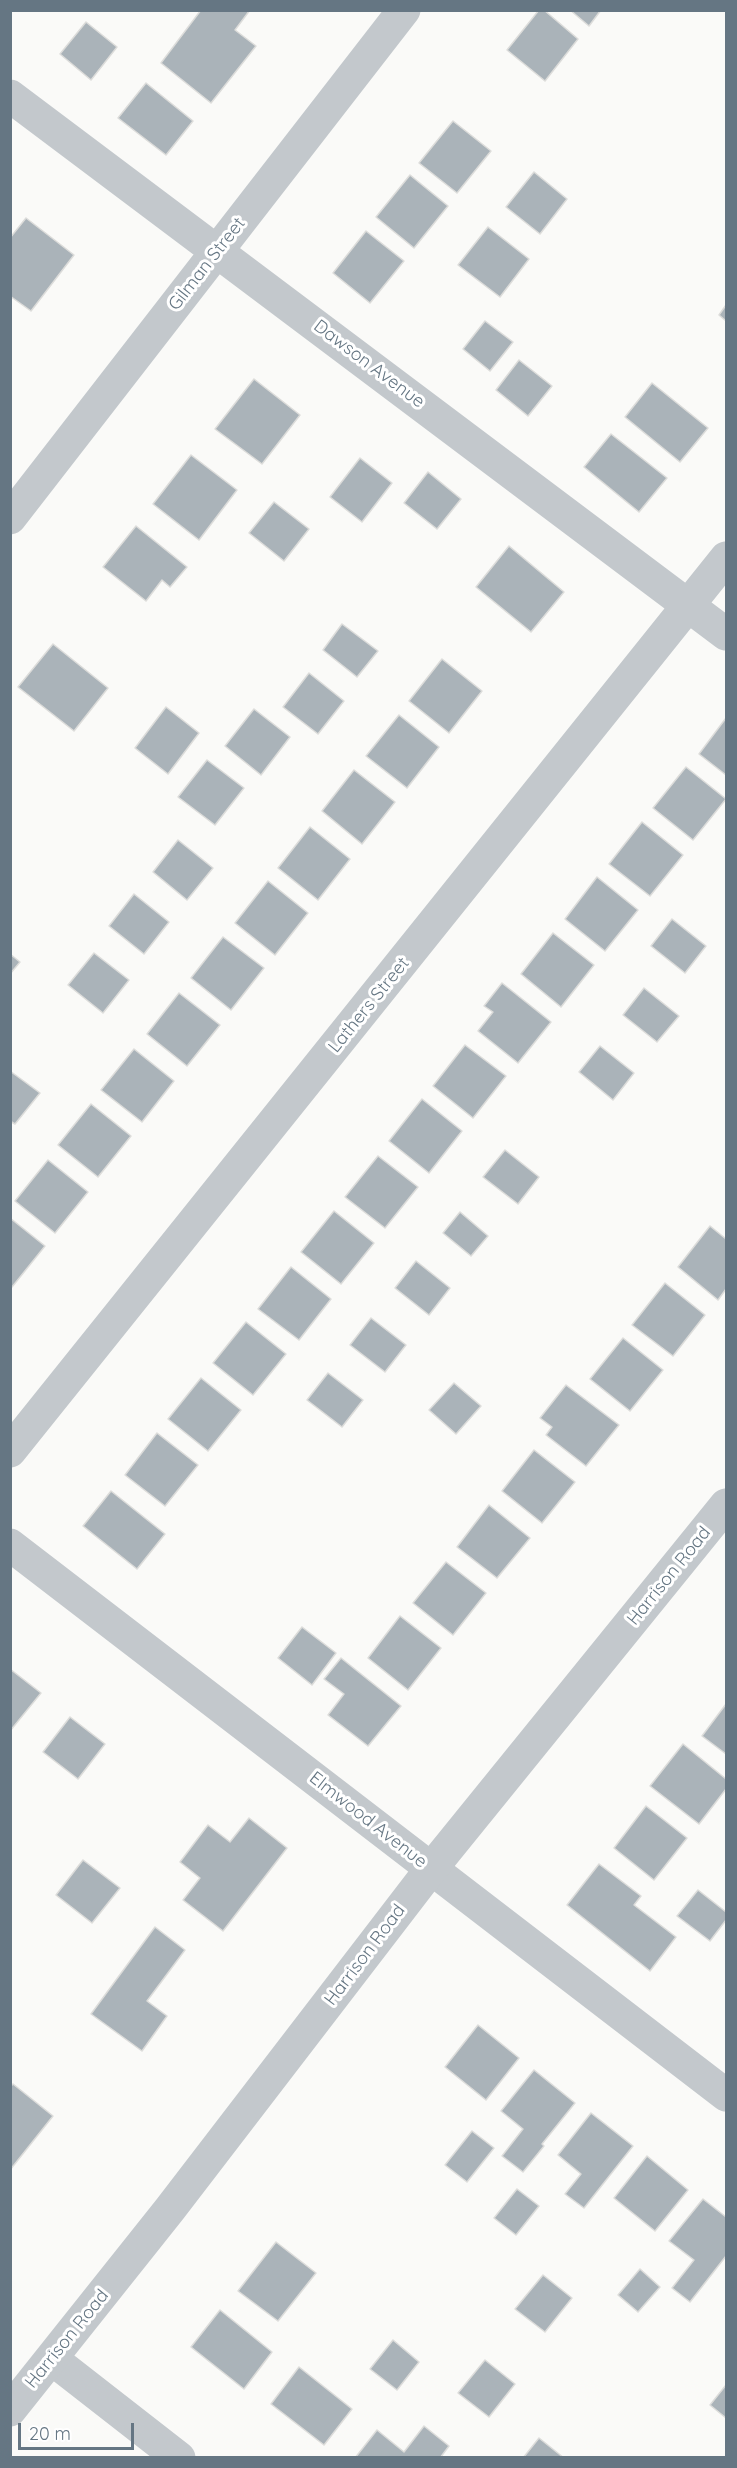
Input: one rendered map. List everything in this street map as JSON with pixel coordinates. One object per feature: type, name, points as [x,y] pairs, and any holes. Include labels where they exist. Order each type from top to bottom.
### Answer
[{"type":"street","name":"Gilman Street","points":[[10,518],[404,10]]},
{"type":"street","name":"Dawson Avenue","points":[[10,96],[726,634]]},
{"type":"street","name":"Lathers Street","points":[[10,1451],[726,558]]},
{"type":"street","name":"Harrison Road","points":[[10,2410],[170,2209],[431,1869],[726,1504]]},
{"type":"street","name":"Elmwood Avenue","points":[[10,1545],[726,2095]]},
{"type":"street","points":[[52,2359],[179,2457]]},
{"type":"building","points":[[201,10],[250,10],[235,30],[256,46],[211,103],[161,63]]},
{"type":"building","points":[[539,10],[544,10],[578,39],[545,81],[507,50]]},
{"type":"building","points":[[570,10],[601,10],[589,26]]},
{"type":"building","points":[[86,22],[117,47],[91,80],[60,54]]},
{"type":"building","points":[[146,83],[193,121],[166,155],[118,118]]},
{"type":"building","points":[[453,121],[491,151],[457,193],[419,163]]},
{"type":"building","points":[[534,172],[567,199],[540,234],[506,207]]},
{"type":"building","points":[[410,175],[448,206],[414,248],[376,217]]},
{"type":"building","points":[[26,218],[74,255],[31,311],[10,296],[10,238]]},
{"type":"building","points":[[488,227],[529,259],[500,297],[458,265]]},
{"type":"building","points":[[366,231],[404,261],[370,303],[333,273]]},
{"type":"building","points":[[726,305],[726,321],[719,315]]},
{"type":"building","points":[[485,321],[513,342],[490,371],[463,349]]},
{"type":"building","points":[[519,360],[552,386],[528,416],[496,390]]},
{"type":"building","points":[[254,379],[300,415],[262,464],[215,429]]},
{"type":"building","points":[[652,383],[708,428],[680,462],[625,417]]},
{"type":"building","points":[[611,434],[667,478],[639,512],[584,467]]},
{"type":"building","points":[[191,455],[237,490],[199,540],[153,504]]},
{"type":"building","points":[[360,458],[392,483],[362,522],[330,497]]},
{"type":"building","points":[[428,472],[461,499],[437,529],[404,503]]},
{"type":"building","points":[[274,502],[309,529],[284,561],[249,533]]},
{"type":"building","points":[[136,526],[187,567],[170,587],[162,580],[146,601],[103,567]]},
{"type":"building","points":[[509,546],[564,592],[531,632],[476,587]]},
{"type":"building","points":[[342,624],[378,651],[357,677],[323,650]]},
{"type":"building","points":[[53,644],[108,688],[74,731],[18,687]]},
{"type":"building","points":[[442,659],[482,691],[449,733],[409,701]]},
{"type":"building","points":[[309,673],[344,701],[318,734],[283,707]]},
{"type":"building","points":[[166,707],[199,733],[168,774],[135,748]]},
{"type":"building","points":[[254,709],[290,737],[261,775],[225,746]]},
{"type":"building","points":[[399,715],[439,747],[407,788],[366,756]]},
{"type":"building","points":[[726,718],[726,775],[699,754]]},
{"type":"building","points":[[207,760],[244,788],[215,825],[178,797]]},
{"type":"building","points":[[686,767],[726,799],[693,840],[653,808]]},
{"type":"building","points":[[354,770],[395,802],[362,844],[322,811]]},
{"type":"building","points":[[642,822],[683,855],[650,896],[609,864]]},
{"type":"building","points":[[310,827],[350,859],[318,900],[278,868]]},
{"type":"building","points":[[178,840],[213,868],[187,900],[153,872]]},
{"type":"building","points":[[597,877],[638,910],[605,951],[565,919]]},
{"type":"building","points":[[268,881],[308,913],[275,955],[235,923]]},
{"type":"building","points":[[134,894],[169,922],[144,954],[109,926]]},
{"type":"building","points":[[672,919],[706,946],[685,973],[651,946]]},
{"type":"building","points":[[553,933],[594,965],[561,1007],[521,974]]},
{"type":"building","points":[[223,937],[264,968],[231,1010],[191,978]]},
{"type":"building","points":[[94,953],[129,980],[103,1013],[68,985]]},
{"type":"building","points":[[10,954],[20,962],[10,974]]},
{"type":"building","points":[[502,983],[551,1022],[518,1063],[478,1031],[493,1012],[484,1006]]},
{"type":"building","points":[[644,988],[679,1016],[657,1042],[623,1015]]},
{"type":"building","points":[[179,993],[220,1025],[187,1066],[147,1034]]},
{"type":"building","points":[[465,1045],[506,1076],[473,1118],[433,1086]]},
{"type":"building","points":[[600,1046],[634,1073],[613,1100],[579,1072]]},
{"type":"building","points":[[134,1049],[174,1081],[142,1122],[101,1090]]},
{"type":"building","points":[[10,1071],[40,1093],[15,1124],[10,1121]]},
{"type":"building","points":[[422,1099],[462,1131],[429,1173],[389,1141]]},
{"type":"building","points":[[91,1104],[131,1136],[98,1177],[58,1145]]},
{"type":"building","points":[[505,1150],[539,1177],[518,1204],[483,1177]]},
{"type":"building","points":[[378,1156],[418,1187],[385,1228],[345,1197]]},
{"type":"building","points":[[48,1160],[88,1192],[55,1233],[15,1201]]},
{"type":"building","points":[[334,1211],[374,1243],[341,1284],[301,1252]]},
{"type":"building","points":[[460,1212],[488,1236],[471,1256],[443,1233]]},
{"type":"building","points":[[10,1218],[45,1246],[12,1287],[10,1286]]},
{"type":"building","points":[[710,1226],[726,1239],[726,1289],[718,1300],[678,1267]]},
{"type":"building","points":[[416,1261],[450,1288],[429,1315],[395,1288]]},
{"type":"building","points":[[291,1267],[331,1299],[299,1340],[258,1309]]},
{"type":"building","points":[[665,1283],[705,1315],[673,1356],[632,1325]]},
{"type":"building","points":[[371,1318],[406,1345],[385,1372],[350,1345]]},
{"type":"building","points":[[246,1322],[286,1354],[253,1395],[213,1363]]},
{"type":"building","points":[[623,1338],[663,1370],[630,1411],[590,1379]]},
{"type":"building","points":[[328,1373],[363,1400],[342,1427],[307,1400]]},
{"type":"building","points":[[201,1378],[241,1410],[208,1451],[168,1419]]},
{"type":"building","points":[[454,1383],[481,1406],[456,1434],[429,1410]]},
{"type":"building","points":[[566,1385],[619,1425],[586,1466],[546,1435],[552,1427],[540,1418]]},
{"type":"building","points":[[157,1433],[198,1465],[165,1506],[125,1475]]},
{"type":"building","points":[[534,1450],[575,1482],[542,1523],[502,1491]]},
{"type":"building","points":[[111,1491],[165,1534],[137,1569],[83,1526]]},
{"type":"building","points":[[489,1505],[530,1538],[497,1578],[457,1547]]},
{"type":"building","points":[[446,1562],[486,1593],[453,1635],[413,1603]]},
{"type":"building","points":[[400,1616],[441,1648],[408,1690],[368,1658]]},
{"type":"building","points":[[302,1627],[336,1653],[312,1685],[278,1658]]},
{"type":"building","points":[[341,1658],[401,1706],[368,1746],[328,1715],[344,1694],[324,1679]]},
{"type":"building","points":[[10,1669],[41,1693],[10,1731]]},
{"type":"building","points":[[726,1704],[726,1754],[702,1736]]},
{"type":"building","points":[[70,1717],[105,1744],[78,1779],[43,1752]]},
{"type":"building","points":[[683,1744],[726,1779],[726,1789],[699,1824],[650,1786]]},
{"type":"building","points":[[646,1806],[687,1838],[654,1880],[614,1848]]},
{"type":"building","points":[[249,1818],[287,1848],[223,1931],[183,1900],[200,1878],[180,1862],[208,1825],[230,1842]]},
{"type":"building","points":[[83,1860],[120,1888],[92,1923],[56,1895]]},
{"type":"building","points":[[599,1864],[641,1896],[634,1905],[676,1937],[650,1971],[567,1905]]},
{"type":"building","points":[[698,1890],[726,1912],[726,1920],[710,1941],[677,1916]]},
{"type":"building","points":[[155,1927],[185,1950],[147,2001],[167,2016],[142,2051],[91,2014]]},
{"type":"building","points":[[478,2025],[519,2058],[486,2100],[445,2067]]},
{"type":"building","points":[[534,2070],[575,2103],[523,2172],[502,2156],[523,2129],[501,2111]]},
{"type":"building","points":[[13,2084],[53,2116],[10,2170],[10,2087]]},
{"type":"building","points":[[591,2113],[633,2146],[584,2208],[565,2194],[581,2174],[558,2155]]},
{"type":"building","points":[[472,2131],[494,2148],[467,2182],[445,2165]]},
{"type":"building","points":[[647,2156],[688,2190],[655,2231],[614,2198]]},
{"type":"building","points":[[517,2189],[539,2206],[516,2235],[494,2218]]},
{"type":"building","points":[[703,2199],[726,2217],[726,2256],[690,2302],[672,2288],[694,2260],[669,2241]]},
{"type":"building","points":[[276,2242],[316,2273],[278,2321],[238,2291]]},
{"type":"building","points":[[640,2269],[660,2287],[638,2312],[618,2295]]},
{"type":"building","points":[[543,2275],[572,2298],[545,2332],[515,2309]]},
{"type":"building","points":[[220,2310],[272,2352],[244,2389],[191,2347]]},
{"type":"building","points":[[393,2340],[419,2362],[397,2390],[370,2369]]},
{"type":"building","points":[[485,2360],[515,2384],[489,2417],[458,2393]]},
{"type":"building","points":[[299,2367],[352,2409],[324,2445],[271,2404]]},
{"type":"building","points":[[726,2385],[726,2418],[710,2405]]},
{"type":"building","points":[[424,2426],[449,2446],[440,2458],[355,2458],[377,2430],[404,2452]]},
{"type":"building","points":[[539,2438],[564,2458],[523,2458]]}]
